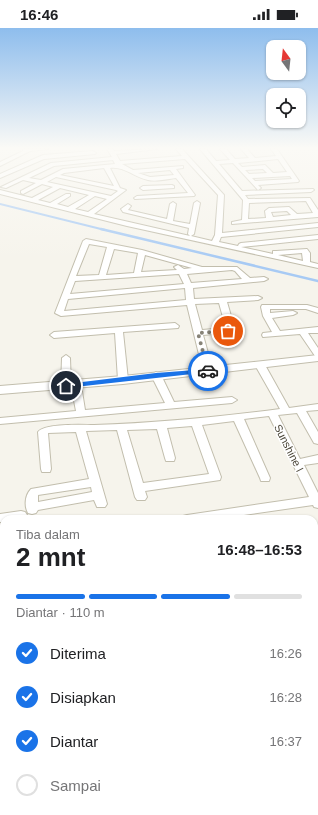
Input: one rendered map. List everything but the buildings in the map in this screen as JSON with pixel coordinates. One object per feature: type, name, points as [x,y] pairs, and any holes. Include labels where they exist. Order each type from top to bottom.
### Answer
[{"type":"street","points":[[15,186],[26,190],[33,186]]},
{"type":"street","points":[[34,200],[59,186],[112,198]]},
{"type":"street","points":[[90,214],[123,191],[102,186]]},
{"type":"street","points":[[147,198],[143,188],[172,186]]},
{"type":"street","points":[[137,198],[191,196],[192,195],[185,186]]},
{"type":"street","points":[[222,186],[233,194],[247,201],[308,200],[318,215],[234,223]]},
{"type":"street","points":[[228,186],[233,194]]},
{"type":"street","points":[[256,186],[262,192]]},
{"type":"street","points":[[2,190],[51,205],[127,224],[215,242],[318,266]]},
{"type":"street","points":[[233,194],[310,190]]},
{"type":"street","points":[[70,209],[94,194]]},
{"type":"street","points":[[215,242],[233,194]]},
{"type":"street","points":[[51,205],[65,197],[79,203]]},
{"type":"street","points":[[245,222],[247,201]]},
{"type":"street","points":[[191,237],[196,203]]},
{"type":"street","points":[[170,222],[173,204]]},
{"type":"street","points":[[128,206],[124,209],[125,211],[139,214],[148,213],[170,222],[192,227]]},
{"type":"street","points":[[127,224],[139,214]]},
{"type":"street","points":[[218,235],[318,225]]},
{"type":"street","points":[[233,246],[318,237]]},
{"type":"street","points":[[202,269],[142,252],[111,245],[86,242],[64,297],[59,314],[190,302],[258,298]]},
{"type":"street","points":[[102,277],[111,245]]},
{"type":"street","points":[[266,254],[302,251],[306,253],[307,264]]},
{"type":"street","points":[[137,275],[142,252]]},
{"type":"street","points":[[171,260],[182,272],[189,286],[190,302],[208,371]]},
{"type":"street","points":[[71,279],[234,268],[248,280]]},
{"type":"street","points":[[64,297],[264,279]]},
{"type":"street","points":[[198,333],[230,330],[223,301]]},
{"type":"street","points":[[277,334],[267,316],[265,307],[307,307],[317,310]]},
{"type":"street","points":[[54,335],[176,326]]},
{"type":"street","points":[[266,336],[318,330]]},
{"type":"street","points":[[119,331],[123,380]]},
{"type":"street","points":[[302,331],[318,354]]},
{"type":"street","points":[[66,358],[71,385],[81,414]]},
{"type":"street","points":[[0,390],[123,380],[156,375],[208,371],[318,358]]},
{"type":"street","points":[[260,365],[286,411]]},
{"type":"street","points":[[156,375],[171,406]]},
{"type":"street","points":[[0,421],[232,400]]},
{"type":"street","points":[[46,469],[44,430],[80,427],[120,428],[161,425],[238,418],[318,407]]},
{"type":"street","points":[[300,409],[318,441]]},
{"type":"street","name":"Sunshine I","points":[[272,413],[317,502]]},
{"type":"street","points":[[238,418],[265,478]]},
{"type":"street","points":[[120,428],[139,492],[216,477],[196,422]]},
{"type":"street","points":[[161,425],[170,458]]},
{"type":"street","points":[[80,427],[96,482],[100,499],[32,508],[32,495],[35,492],[96,482]]},
{"type":"street","points":[[297,463],[318,459]]},
{"type":"street","points":[[218,515],[317,502]]},
{"type":"waterway","points":[[0,204],[105,230]]},
{"type":"waterway","points":[[101,229],[318,281]]},
{"type":"way so far","points":[[208,371],[198,333],[228,331]]},
{"type":"route","points":[[66,386],[156,375],[208,371]]}]
